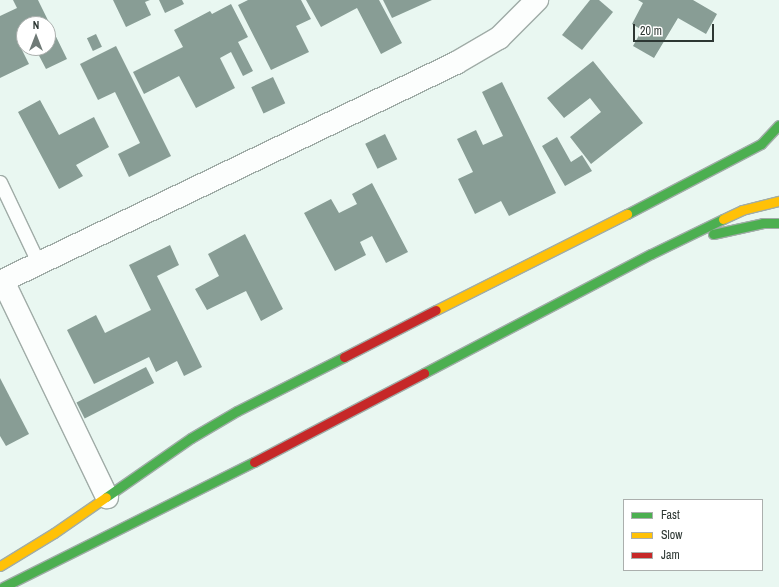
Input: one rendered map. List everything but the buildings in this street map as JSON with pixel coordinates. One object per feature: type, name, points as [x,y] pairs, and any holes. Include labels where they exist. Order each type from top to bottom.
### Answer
[{"type":"street","points":[[106,497],[2,281],[456,63],[499,38],[537,0]]},
{"type":"street","points":[[0,566],[106,497],[191,438],[237,411],[733,160],[761,144],[779,125]]},
{"type":"street","points":[[3,587],[261,459],[651,254],[742,210],[779,201]]},
{"type":"street","points":[[651,254],[737,228],[763,223],[779,223]]},
{"type":"lane","points":[[0,182],[39,264]]},
{"type":"traffic: fast","points":[[627,214],[761,144],[779,125]]},
{"type":"traffic: fast","points":[[424,373],[651,254],[723,219]]},
{"type":"traffic: fast","points":[[713,234],[763,223],[779,223]]},
{"type":"traffic: fast","points":[[106,497],[191,438],[237,411],[344,357]]},
{"type":"traffic: fast","points":[[3,587],[254,462]]},
{"type":"traffic: slow","points":[[723,219],[742,210],[779,201]]},
{"type":"traffic: slow","points":[[436,310],[627,214]]},
{"type":"traffic: slow","points":[[0,566],[54,533],[106,497]]},
{"type":"traffic: jam","points":[[344,357],[436,310]]},
{"type":"traffic: jam","points":[[254,462],[424,373]]}]
